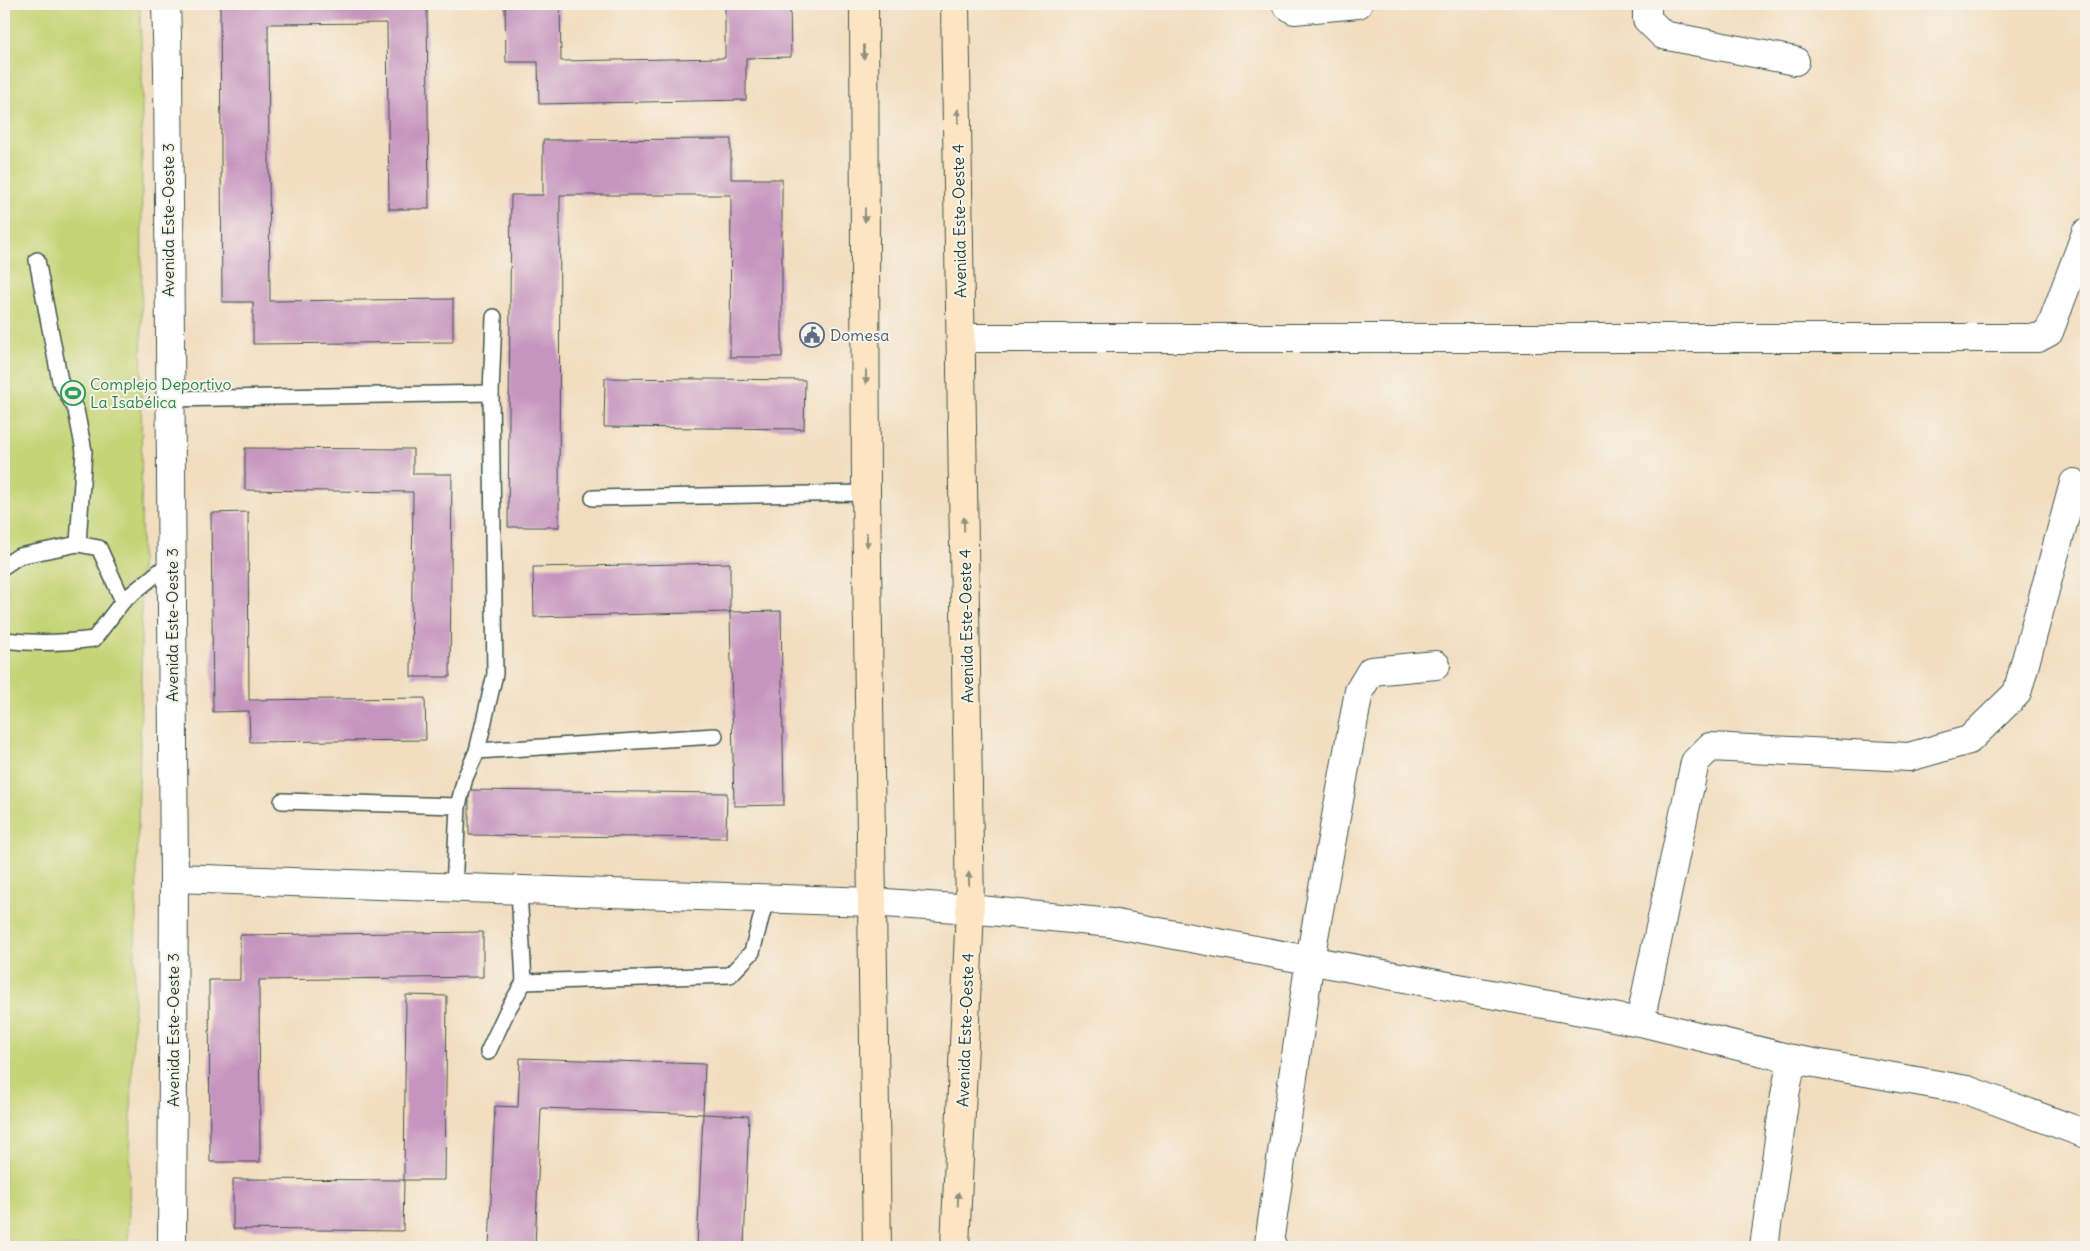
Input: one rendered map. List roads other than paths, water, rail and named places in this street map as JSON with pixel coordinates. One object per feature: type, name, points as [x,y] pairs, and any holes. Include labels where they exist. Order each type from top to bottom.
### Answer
[{"type":"main road","points":[[864,4],[866,493],[877,1247]]},
{"type":"main road","name":"Avenida Este-Oeste 4","points":[[955,4],[970,909],[956,1247]]},
{"type":"street","name":"Avenida Este-Oeste 3","points":[[166,4],[174,878],[172,1247]]},
{"type":"street","points":[[1286,4],[1294,10],[1358,4]]},
{"type":"street","points":[[1647,4],[1647,19],[1663,35],[1795,61]]},
{"type":"street","points":[[961,338],[2038,338],[2049,332],[2086,233]]},
{"type":"street","points":[[1640,1022],[1695,762],[1710,747],[1910,757],[1969,740],[2017,693],[2074,483]]},
{"type":"street","points":[[1273,1247],[1269,1244],[1310,959],[1359,691],[1371,670],[1436,665]]},
{"type":"street","points":[[174,878],[871,902],[970,909],[1110,923],[1640,1022],[1792,1059],[1967,1090],[2086,1134]]},
{"type":"street","points":[[1764,1247],[1785,1095],[1792,1059]]},
{"type":"lane","points":[[37,260],[60,380],[76,410],[84,451],[78,544]]},
{"type":"lane","points":[[454,888],[458,806],[465,778],[477,751],[495,674],[491,393],[494,317]]},
{"type":"lane","points":[[169,399],[491,393]]},
{"type":"lane","points":[[594,498],[866,493]]},
{"type":"lane","points":[[4,566],[19,556],[78,544],[99,548],[123,601]]},
{"type":"lane","points":[[4,640],[20,642],[71,642],[94,639],[123,601],[172,562]]},
{"type":"lane","points":[[477,751],[715,736]]},
{"type":"lane","points":[[282,801],[458,806]]},
{"type":"lane","points":[[488,1052],[507,1011],[524,982],[519,890]]},
{"type":"lane","points":[[524,982],[730,975],[752,952],[766,899]]},
{"type":"place","name":"Domesa","points":[[812,335]]},
{"type":"place","name":"Complejo Deportivo La Isabélica","points":[[73,393]]}]
